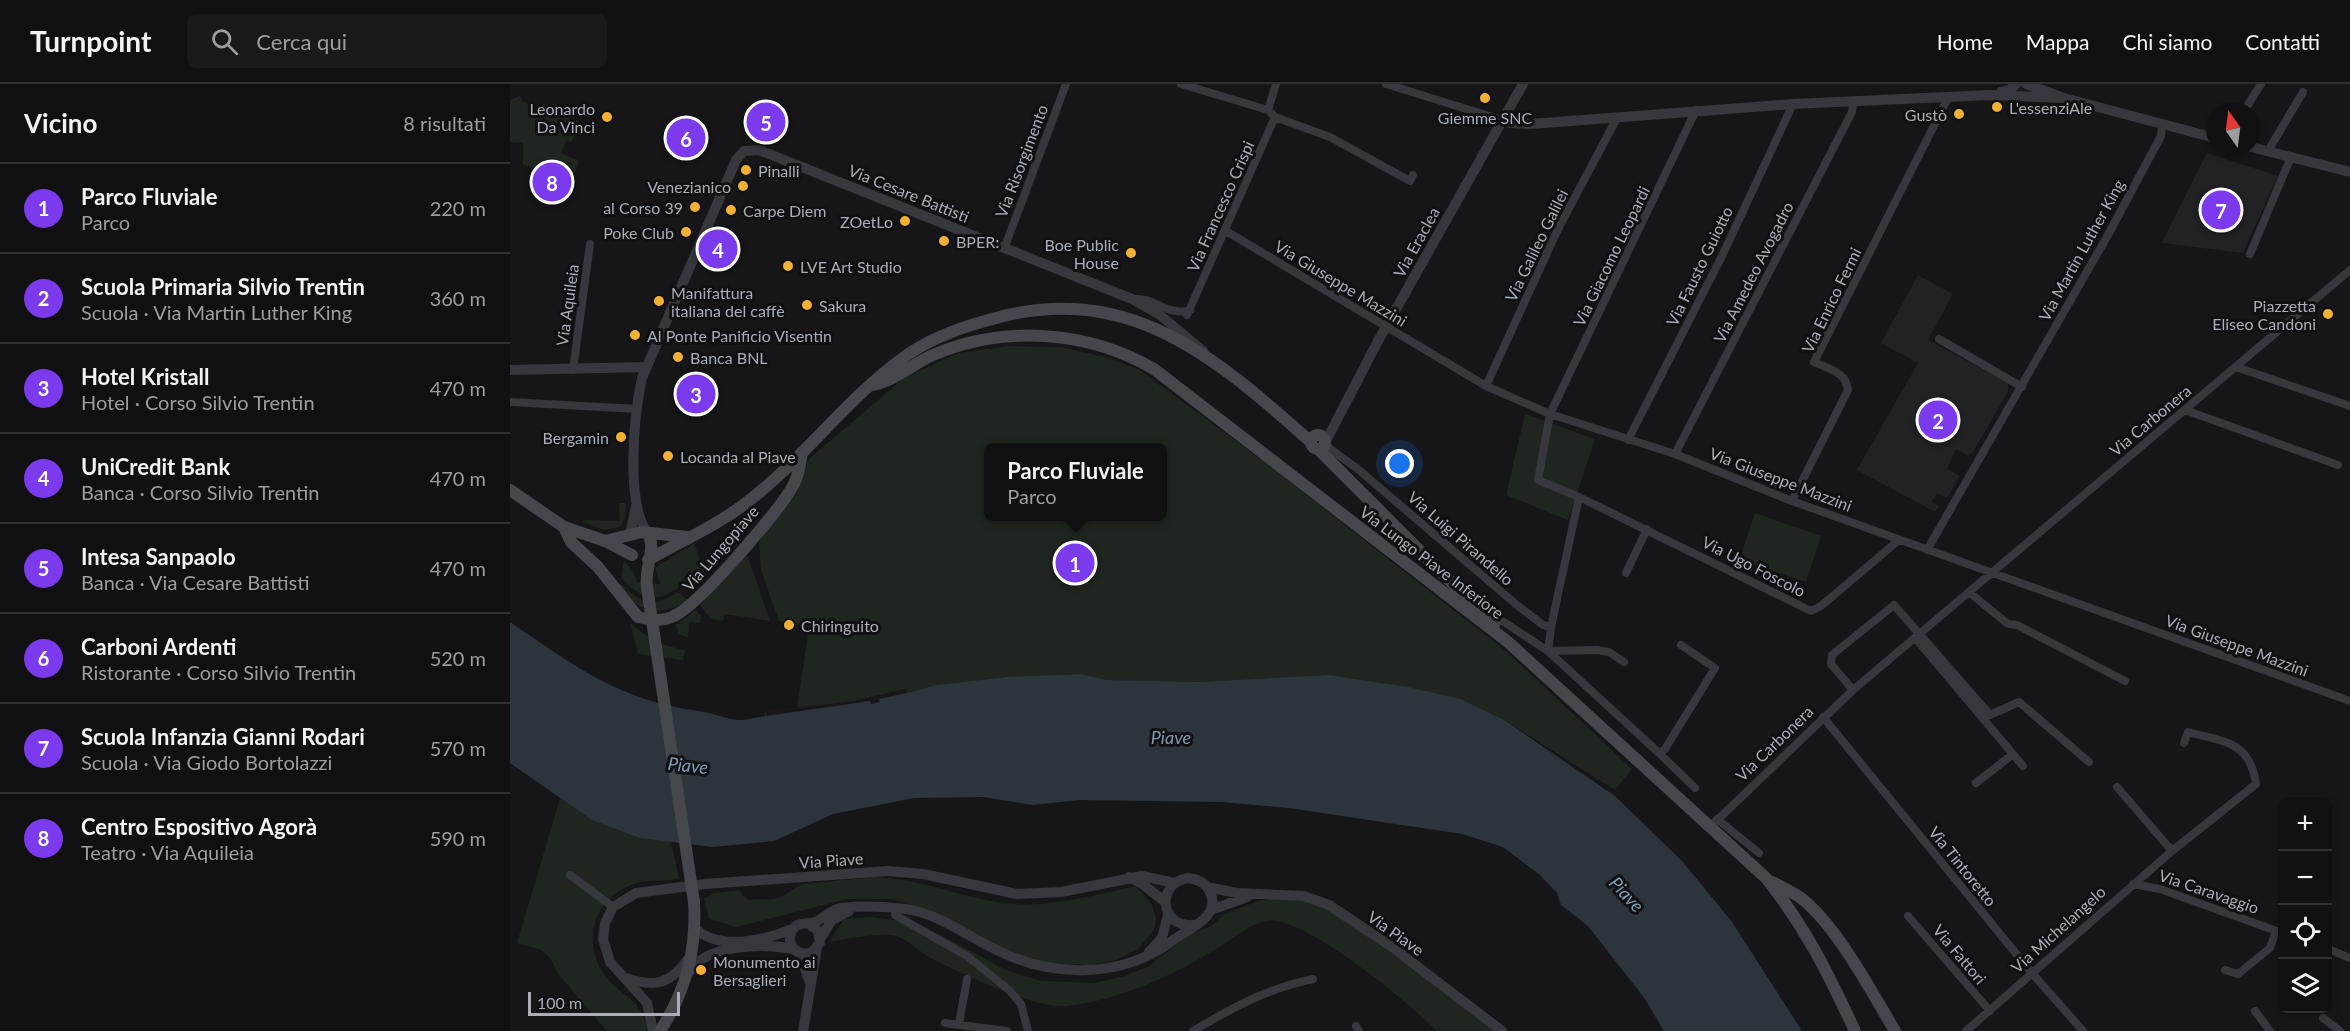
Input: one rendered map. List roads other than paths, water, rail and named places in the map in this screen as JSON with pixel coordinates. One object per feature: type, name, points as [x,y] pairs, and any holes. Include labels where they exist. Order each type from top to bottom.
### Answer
[{"type":"main road","name":"Via Lungo Piave Inferiore","points":[[648,560],[718,522],[745,504],[902,358],[933,339],[971,325],[1026,310],[1082,309],[1162,330],[1208,358]]},
{"type":"main road","name":"Via Lungo Piave Inferiore","points":[[872,385],[948,349],[990,338],[1029,336],[1094,343],[1135,358],[1175,383],[1508,642],[1713,823],[1766,878],[1797,917],[1820,955],[1855,1031]]},
{"type":"main road","name":"Via Cesare Battisti","points":[[1208,358],[1279,414],[1320,442]]},
{"type":"main road","points":[[1320,442],[1333,465],[1485,614],[1508,642]]},
{"type":"main road","name":"Via Lungopiave","points":[[575,537],[638,617],[657,621],[668,618],[684,611],[700,596],[785,496],[798,474],[802,452]]},
{"type":"main road","points":[[510,490],[575,537],[605,541],[632,555],[645,573]]},
{"type":"main road","points":[[605,541],[642,532],[688,537]]},
{"type":"main road","points":[[648,534],[652,548],[645,573],[694,903],[694,928],[688,976],[675,1008],[660,1031]]},
{"type":"main road","points":[[630,535],[632,555]]},
{"type":"main road","points":[[1766,878],[1799,897],[1812,909],[1861,976],[1895,1031]]},
{"type":"street","name":"Via Risorgimento","points":[[1004,249],[1066,84]]},
{"type":"street","points":[[1181,84],[1268,110],[1275,117],[1330,137],[1410,181],[1413,175]]},
{"type":"street","points":[[1268,110],[1276,84]]},
{"type":"street","points":[[1386,84],[1521,124],[1793,104],[1990,96],[2064,98]]},
{"type":"street","name":"Via Eraclea","points":[[1320,442],[1337,416],[1523,84]]},
{"type":"street","points":[[1990,96],[2010,90],[2016,84]]},
{"type":"street","points":[[2026,84],[2064,98],[2206,136]]},
{"type":"street","points":[[2250,102],[2261,84]]},
{"type":"street","points":[[2268,151],[2303,92]]},
{"type":"street","name":"Via Enrico Fermi","points":[[1792,501],[1848,390],[1847,381],[1840,374],[1814,362],[1947,98]]},
{"type":"street","name":"Via Amedeo Avogadro","points":[[1675,454],[1852,112],[1853,103]]},
{"type":"street","name":"Via Fausto Guiotto","points":[[1628,440],[1722,255],[1793,104]]},
{"type":"street","name":"Via Giacomo Leopardi","points":[[1550,414],[1696,110]]},
{"type":"street","name":"Via Francesco Crispi","points":[[1188,312],[1275,117]]},
{"type":"street","name":"Via Galileo Galilei","points":[[1486,386],[1559,227],[1617,118]]},
{"type":"street","name":"Via Martin Luther King","points":[[1927,550],[2108,235],[2161,136],[2162,125]]},
{"type":"street","points":[[2260,149],[2349,169]]},
{"type":"street","name":"Via Cesare Battisti","points":[[646,367],[736,160],[744,151],[759,150],[1130,299],[1174,326],[1208,358]]},
{"type":"street","points":[[2250,254],[2291,157]]},
{"type":"street","name":"Via Giuseppe Mazzini","points":[[1226,231],[1486,386],[1550,414],[1675,454],[1792,501],[2350,701]]},
{"type":"street","name":"Via Aquileia","points":[[573,370],[590,244]]},
{"type":"street","name":"Via Carbonera","points":[[1713,823],[1853,690],[2350,270]]},
{"type":"street","name":"Via Cesare Battisti","points":[[1130,299],[1142,298],[1176,313],[1188,312]]},
{"type":"street","name":"Via Cesare Battisti","points":[[1130,299],[1162,330]]},
{"type":"street","points":[[1939,339],[2022,387]]},
{"type":"street","points":[[630,535],[636,506],[639,394],[646,367]]},
{"type":"street","name":"Via Aquileia","points":[[510,370],[646,367]]},
{"type":"street","points":[[2236,367],[2350,406]]},
{"type":"street","points":[[510,402],[638,409]]},
{"type":"street","points":[[2185,410],[2338,465]]},
{"type":"street","points":[[1548,651],[1578,497],[1538,480],[1550,414]]},
{"type":"street","name":"Via Luigi Pirandello","points":[[1320,442],[1359,470],[1518,606],[1543,625],[1551,627]]},
{"type":"street","name":"Via Ugo Foscolo","points":[[1578,497],[1810,610],[1821,606],[1899,540]]},
{"type":"street","points":[[636,506],[648,534]]},
{"type":"street","points":[[1626,573],[1647,529]]},
{"type":"street","points":[[1970,593],[2008,624],[2017,625],[2125,681]]},
{"type":"street","points":[[1853,690],[1831,664],[1832,655],[1887,609],[1894,605],[1899,607],[1918,636],[2023,766]]},
{"type":"street","points":[[1485,614],[1504,622],[1548,651],[1695,788]]},
{"type":"street","points":[[1918,636],[1990,715],[2019,702],[2089,762]]},
{"type":"street","points":[[1659,753],[1665,749],[1715,668],[1681,645]]},
{"type":"street","points":[[1548,651],[1598,650],[1609,652],[1624,662]]},
{"type":"street","name":"Via Tintoretto","points":[[1823,717],[2031,972],[2083,1031]]},
{"type":"street","name":"Via Michelangelo","points":[[1966,1031],[2132,884],[2256,784],[2249,757],[2241,748],[2188,732],[2184,743]]},
{"type":"street","points":[[1976,783],[2013,754]]},
{"type":"street","points":[[2117,787],[2172,851]]},
{"type":"street","points":[[1713,823],[1759,853]]},
{"type":"street","name":"Via Piave","points":[[613,907],[624,898],[647,890],[888,871],[923,874],[1017,894],[1061,892],[1142,876],[1175,883]]},
{"type":"street","points":[[570,875],[613,907],[605,923],[603,939],[610,962],[647,1004],[653,1031]]},
{"type":"street","points":[[1128,877],[1142,883],[1164,901]]},
{"type":"street","points":[[694,928],[704,937],[725,942],[754,939],[792,929],[800,924],[809,924],[835,910],[873,907],[918,912],[1000,952],[1050,968],[1086,971],[1130,963],[1145,957],[1163,948],[1193,925],[1204,920],[1211,910],[1212,898],[1207,887],[1191,878],[1175,883],[1167,891],[1164,901],[1168,915],[1178,924],[1193,925]]},
{"type":"street","name":"Via Caravaggio","points":[[2132,884],[2160,889],[2278,932]]},
{"type":"street","name":"Via Piave","points":[[1207,887],[1224,892],[1304,896],[1329,905],[1392,947],[1502,1031]]},
{"type":"street","name":"Via Piave","points":[[1211,910],[1258,894]]},
{"type":"street","points":[[688,976],[699,959],[728,951],[763,945],[810,954],[819,944],[832,921],[853,909]]},
{"type":"street","points":[[896,915],[967,956],[1009,990],[1021,1004],[1028,1031]]},
{"type":"street","points":[[1145,957],[1161,938],[1168,915]]},
{"type":"street","name":"Via Fattori","points":[[1908,916],[1990,1011]]},
{"type":"street","points":[[803,1031],[819,944],[817,929],[809,924]]},
{"type":"street","points":[[792,929],[789,940],[797,952],[811,987]]},
{"type":"street","name":"Via Caravaggio","points":[[2225,970],[2238,974],[2270,948],[2278,934]]},
{"type":"street","points":[[2332,951],[2350,958]]},
{"type":"street","points":[[622,976],[641,983],[663,982],[678,974],[691,955]]},
{"type":"street","points":[[959,1024],[967,979]]},
{"type":"street","points":[[1193,1031],[1238,1005],[1279,986],[1313,979]]},
{"type":"street","points":[[2254,1011],[2270,1031]]},
{"type":"street","points":[[2323,1018],[2340,1031]]},
{"type":"street","points":[[945,1023],[1007,1031]]},
{"type":"water","name":"Piave","points":[[510,622],[577,667],[620,690],[670,706],[738,720],[765,716],[765,712],[852,701],[906,689],[907,693],[936,685],[1006,677],[1082,674],[1107,680],[1198,682],[1328,675],[1408,687],[1460,699],[1504,720],[1615,796],[1683,862],[1732,922],[1802,1031],[1664,1031],[1645,999],[1588,926],[1561,905],[1557,893],[1540,875],[1503,847],[1462,834],[1289,808],[1221,802],[1079,800],[1033,805],[983,797],[914,798],[833,814],[774,841],[713,847],[640,838],[592,820],[510,763]]},
{"type":"place","name":"Giemme SNC","points":[[1485,98]]},
{"type":"place","name":"L'essenziAle","points":[[1997,107]]},
{"type":"place","name":"Gustò","points":[[1959,114]]},
{"type":"place","name":"Leonardo Da Vinci","points":[[607,117]]},
{"type":"place","name":"Intesa Sanpaolo","points":[[766,122]]},
{"type":"place","name":"Carboni Ardenti","points":[[686,138]]},
{"type":"place","name":"Pinalli","points":[[746,170]]},
{"type":"place","name":"Centro Espositivo Agorà","points":[[552,182]]},
{"type":"place","name":"Venezianico","points":[[743,186]]},
{"type":"place","name":"al Corso 39","points":[[695,207]]},
{"type":"place","name":"Carpe Diem","points":[[731,210]]},
{"type":"place","name":"Scuola Infanzia Gianni Rodari","points":[[2221,210]]},
{"type":"place","name":"ZOetLo","points":[[905,221]]},
{"type":"place","name":"Poke Club","points":[[686,232]]},
{"type":"place","name":"BPER:","points":[[944,241]]},
{"type":"place","name":"UniCredit Bank","points":[[718,249]]},
{"type":"place","name":"Boe Public House","points":[[1131,253]]},
{"type":"place","name":"LVE Art Studio","points":[[788,266]]},
{"type":"place","name":"Manifattura italiana del caffè","points":[[659,301]]},
{"type":"place","name":"Sakura","points":[[807,305]]},
{"type":"place","name":"Piazzetta Eliseo Candoni","points":[[2328,314]]},
{"type":"place","name":"Al Ponte Panificio Visentin","points":[[635,335]]},
{"type":"place","name":"Banca BNL","points":[[678,357]]},
{"type":"place","name":"Hotel Kristall","points":[[696,394]]},
{"type":"place","name":"Scuola Primaria Silvio Trentin","points":[[1938,420]]},
{"type":"place","name":"Bergamin","points":[[621,437]]},
{"type":"place","name":"Locanda al Piave","points":[[668,456]]},
{"type":"place","name":"Parco Fluviale","points":[[1075,563]]},
{"type":"place","name":"Chiringuito","points":[[789,625]]},
{"type":"place","name":"Monumento ai Bersaglieri","points":[[701,970]]}]
